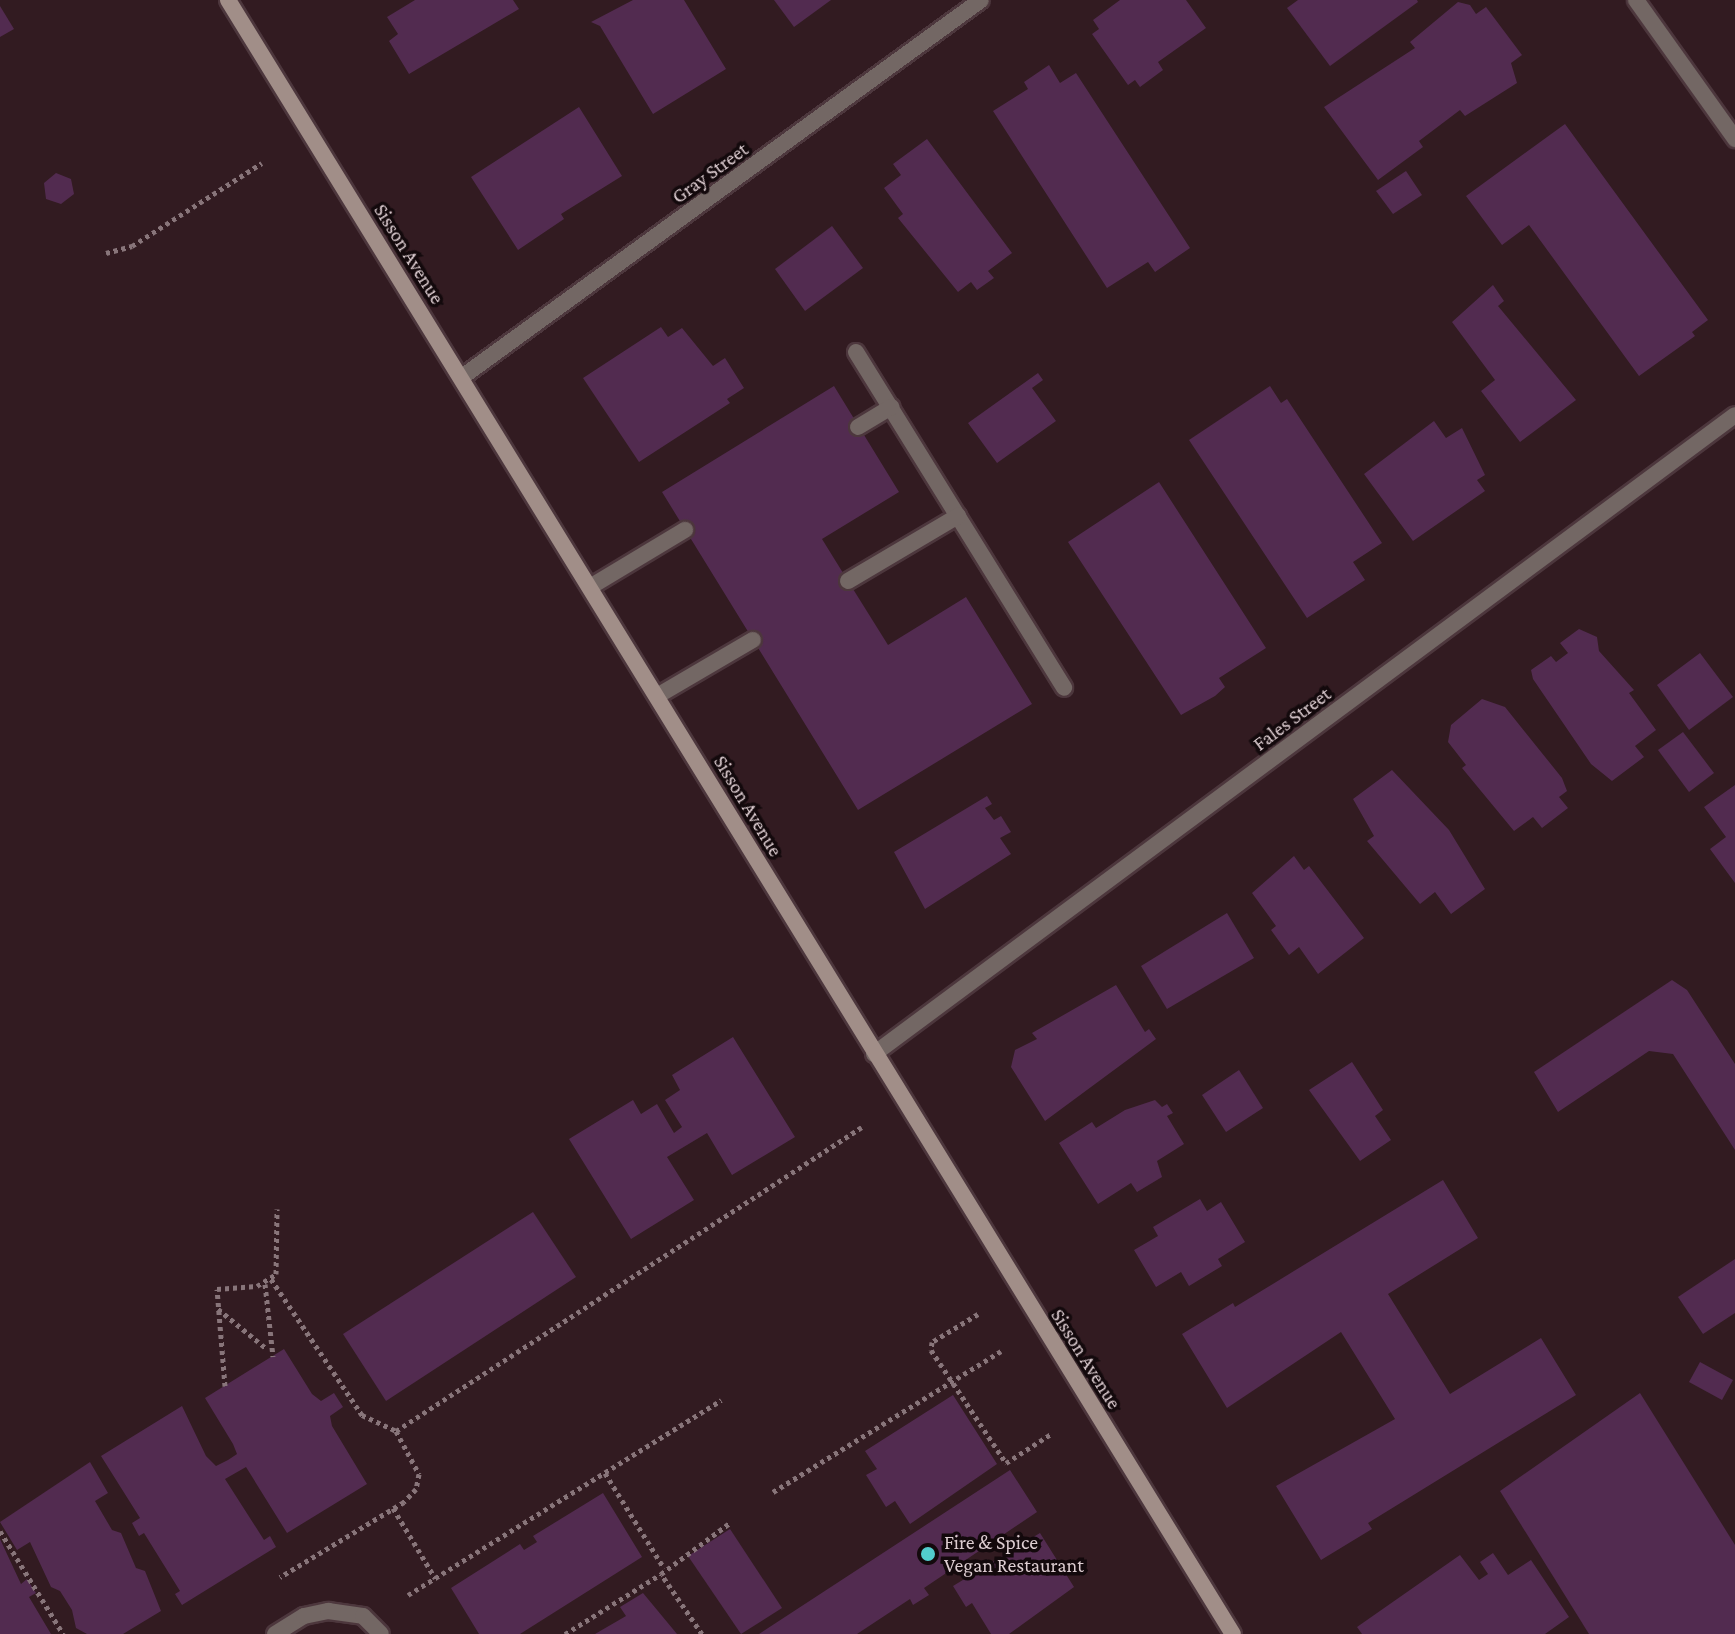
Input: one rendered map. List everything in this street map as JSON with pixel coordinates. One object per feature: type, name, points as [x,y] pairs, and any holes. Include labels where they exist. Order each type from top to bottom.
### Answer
[{"type":"main road","name":"Sisson Avenue","points":[[228,0],[1233,1634]]},
{"type":"street","name":"Gray Street","points":[[462,377],[981,0]]},
{"type":"street","points":[[1636,0],[1735,139]]},
{"type":"street","points":[[856,352],[1064,688]]},
{"type":"street","points":[[858,427],[891,407]]},
{"type":"street","name":"Fales Street","points":[[874,1054],[1735,415]]},
{"type":"street","points":[[848,581],[958,516]]},
{"type":"street","points":[[590,587],[685,530]]},
{"type":"street","points":[[657,696],[753,640]]},
{"type":"street","points":[[275,1634],[304,1616],[328,1611],[363,1616],[381,1634]]},
{"type":"path","points":[[106,253],[132,246],[262,163]]},
{"type":"path","points":[[396,1431],[862,1127]]},
{"type":"path","points":[[268,1350],[268,1282],[280,1259],[277,1209]]},
{"type":"path","points":[[268,1282],[362,1415],[396,1431],[419,1474],[412,1495],[280,1577]]},
{"type":"path","points":[[225,1386],[217,1289],[268,1282]]},
{"type":"path","points":[[218,1309],[273,1357]]},
{"type":"path","points":[[978,1314],[929,1345],[1006,1463],[1051,1434]]},
{"type":"path","points":[[773,1492],[1001,1351]]},
{"type":"path","points":[[408,1595],[721,1400]]},
{"type":"path","points":[[605,1473],[702,1634]]},
{"type":"path","points":[[393,1508],[435,1578]]},
{"type":"path","points":[[565,1634],[663,1571],[731,1522]]},
{"type":"path","points":[[0,1531],[63,1634]]},
{"type":"building","points":[[415,0],[513,0],[519,9],[409,74],[389,41],[398,34],[387,17]]},
{"type":"building","points":[[633,0],[684,0],[726,69],[653,114],[600,26],[591,22]]},
{"type":"building","points":[[774,0],[831,0],[794,27]]},
{"type":"building","points":[[1120,0],[1186,0],[1206,28],[1158,62],[1163,70],[1140,87],[1135,80],[1128,85],[1092,34],[1099,29],[1093,20]]},
{"type":"building","points":[[1298,0],[1418,2],[1330,66],[1287,8]]},
{"type":"building","points":[[1458,2],[1470,5],[1476,14],[1486,7],[1522,55],[1511,63],[1517,83],[1465,116],[1460,110],[1419,141],[1423,147],[1378,180],[1324,107],[1415,48],[1410,42]]},
{"type":"building","points":[[0,6],[14,29],[0,37]]},
{"type":"building","points":[[1049,65],[1060,83],[1076,73],[1190,248],[1155,272],[1148,262],[1107,288],[993,111],[1028,89],[1024,82]]},
{"type":"building","points":[[579,107],[622,176],[561,214],[564,219],[518,250],[471,177]]},
{"type":"building","points":[[1565,124],[1708,320],[1692,332],[1695,336],[1639,376],[1529,225],[1502,245],[1466,196]]},
{"type":"building","points":[[927,139],[1012,253],[988,271],[994,278],[977,290],[971,282],[958,292],[898,218],[903,214],[884,188],[901,175],[893,164]]},
{"type":"building","points":[[1406,171],[1422,195],[1393,214],[1376,191]]},
{"type":"building","points":[[56,173],[71,179],[74,194],[61,204],[46,199],[44,183]]},
{"type":"building","points":[[832,226],[863,268],[805,311],[775,269]]},
{"type":"building","points":[[1493,285],[1504,301],[1498,306],[1576,400],[1520,442],[1481,391],[1495,380],[1452,322]]},
{"type":"building","points":[[661,327],[668,337],[682,328],[713,366],[725,358],[744,388],[727,399],[730,403],[639,462],[583,378]]},
{"type":"building","points":[[1038,373],[1043,380],[1032,388],[1056,421],[997,463],[968,423]]},
{"type":"building","points":[[834,386],[899,492],[822,539],[848,581],[888,645],[966,597],[1032,704],[858,810],[662,492]]},
{"type":"building","points":[[1270,386],[1281,403],[1287,399],[1382,543],[1353,562],[1365,580],[1307,618],[1189,440]]},
{"type":"building","points":[[1434,421],[1446,438],[1462,428],[1485,475],[1477,480],[1485,491],[1413,541],[1364,474]]},
{"type":"building","points":[[1159,482],[1266,648],[1219,678],[1225,687],[1215,696],[1181,715],[1068,542]]},
{"type":"building","points":[[1579,629],[1597,637],[1599,651],[1634,690],[1629,693],[1656,730],[1635,746],[1644,757],[1612,781],[1591,764],[1533,679],[1531,670],[1551,656],[1556,662],[1568,653],[1560,643]]},
{"type":"building","points":[[1700,653],[1733,697],[1689,730],[1657,685]]},
{"type":"building","points":[[1482,699],[1505,707],[1562,778],[1567,791],[1559,797],[1568,808],[1542,828],[1533,817],[1514,831],[1462,768],[1466,765],[1448,742],[1451,725]]},
{"type":"building","points":[[1683,732],[1714,773],[1689,792],[1658,750]]},
{"type":"building","points":[[1392,770],[1449,830],[1485,889],[1451,914],[1435,892],[1420,904],[1367,841],[1374,836],[1353,799]]},
{"type":"building","points":[[1735,785],[1735,883],[1710,849],[1726,837],[1704,807]]},
{"type":"building","points":[[987,796],[992,804],[985,808],[994,820],[1001,816],[1011,832],[1000,838],[1011,854],[925,909],[894,852]]},
{"type":"building","points":[[1294,856],[1304,870],[1309,866],[1364,938],[1318,974],[1299,947],[1289,955],[1271,930],[1276,926],[1252,893]]},
{"type":"building","points":[[1227,913],[1254,958],[1167,1009],[1141,966]]},
{"type":"building","points":[[1672,980],[1687,990],[1735,1064],[1735,1150],[1673,1054],[1649,1051],[1558,1112],[1534,1072]]},
{"type":"building","points":[[1116,985],[1145,1032],[1149,1029],[1156,1039],[1045,1121],[1011,1067],[1015,1050],[1037,1039],[1032,1033]]},
{"type":"building","points":[[733,1037],[795,1137],[732,1175],[707,1133],[667,1157],[694,1200],[631,1239],[569,1139],[633,1100],[641,1114],[657,1104],[674,1133],[682,1127],[665,1100],[680,1090],[672,1075]]},
{"type":"building","points":[[1352,1062],[1383,1110],[1375,1116],[1391,1140],[1360,1161],[1309,1090]]},
{"type":"building","points":[[1239,1070],[1263,1108],[1226,1132],[1202,1095]]},
{"type":"building","points":[[1155,1100],[1162,1107],[1167,1104],[1173,1113],[1167,1116],[1184,1144],[1157,1161],[1162,1177],[1137,1192],[1131,1183],[1098,1204],[1059,1143],[1092,1122],[1096,1128],[1125,1110]]},
{"type":"building","points":[[1443,1180],[1478,1238],[1388,1294],[1450,1394],[1541,1338],[1576,1395],[1368,1523],[1372,1529],[1321,1560],[1276,1486],[1395,1419],[1341,1332],[1227,1408],[1182,1334],[1233,1303],[1235,1307]]},
{"type":"building","points":[[1200,1199],[1207,1211],[1221,1202],[1245,1242],[1218,1259],[1222,1266],[1189,1286],[1181,1272],[1156,1287],[1134,1250],[1158,1236],[1153,1227]]},
{"type":"building","points":[[533,1212],[576,1277],[386,1401],[343,1334]]},
{"type":"building","points":[[1735,1259],[1735,1313],[1703,1334],[1678,1297]]},
{"type":"building","points":[[284,1349],[312,1394],[321,1401],[334,1393],[343,1407],[330,1416],[332,1426],[367,1484],[287,1533],[246,1467],[225,1479],[264,1540],[270,1536],[276,1547],[182,1605],[175,1594],[180,1591],[144,1533],[139,1536],[132,1523],[140,1518],[101,1456],[182,1406],[206,1456],[216,1466],[228,1460],[237,1454],[205,1398]]},
{"type":"building","points":[[1700,1362],[1733,1380],[1722,1400],[1689,1382]]},
{"type":"building","points":[[1640,1393],[1735,1545],[1735,1634],[1589,1634],[1500,1491]]},
{"type":"building","points":[[953,1395],[997,1464],[910,1524],[895,1501],[886,1507],[866,1475],[877,1469],[865,1451]]},
{"type":"building","points":[[90,1462],[108,1493],[95,1501],[112,1530],[121,1533],[136,1568],[145,1571],[161,1611],[123,1634],[87,1634],[76,1628],[72,1610],[60,1591],[51,1587],[30,1542],[17,1550],[0,1522]]},
{"type":"building","name":"Fire & Spice Vegan Restaurant","points":[[1010,1470],[1037,1512],[924,1588],[929,1595],[913,1605],[910,1599],[857,1634],[759,1634]]},
{"type":"building","points":[[603,1493],[642,1557],[520,1634],[479,1634],[451,1588],[520,1544],[524,1550],[537,1542],[533,1536]]},
{"type":"building","points":[[730,1529],[782,1608],[741,1634],[688,1556]]},
{"type":"building","points":[[1040,1533],[1074,1587],[1009,1634],[991,1634],[972,1603],[966,1607],[953,1586]]},
{"type":"building","points":[[0,1539],[21,1584],[27,1579],[36,1593],[29,1597],[51,1634],[0,1634]]},
{"type":"building","points":[[1493,1553],[1508,1575],[1531,1560],[1569,1617],[1545,1634],[1362,1634],[1357,1627],[1460,1555],[1479,1580],[1488,1574],[1480,1562]]},
{"type":"building","points":[[643,1593],[677,1634],[595,1634],[626,1616],[620,1607]]},
{"type":"place","name":"Fire & Spice Vegan Restaurant","points":[[928,1554]]}]
